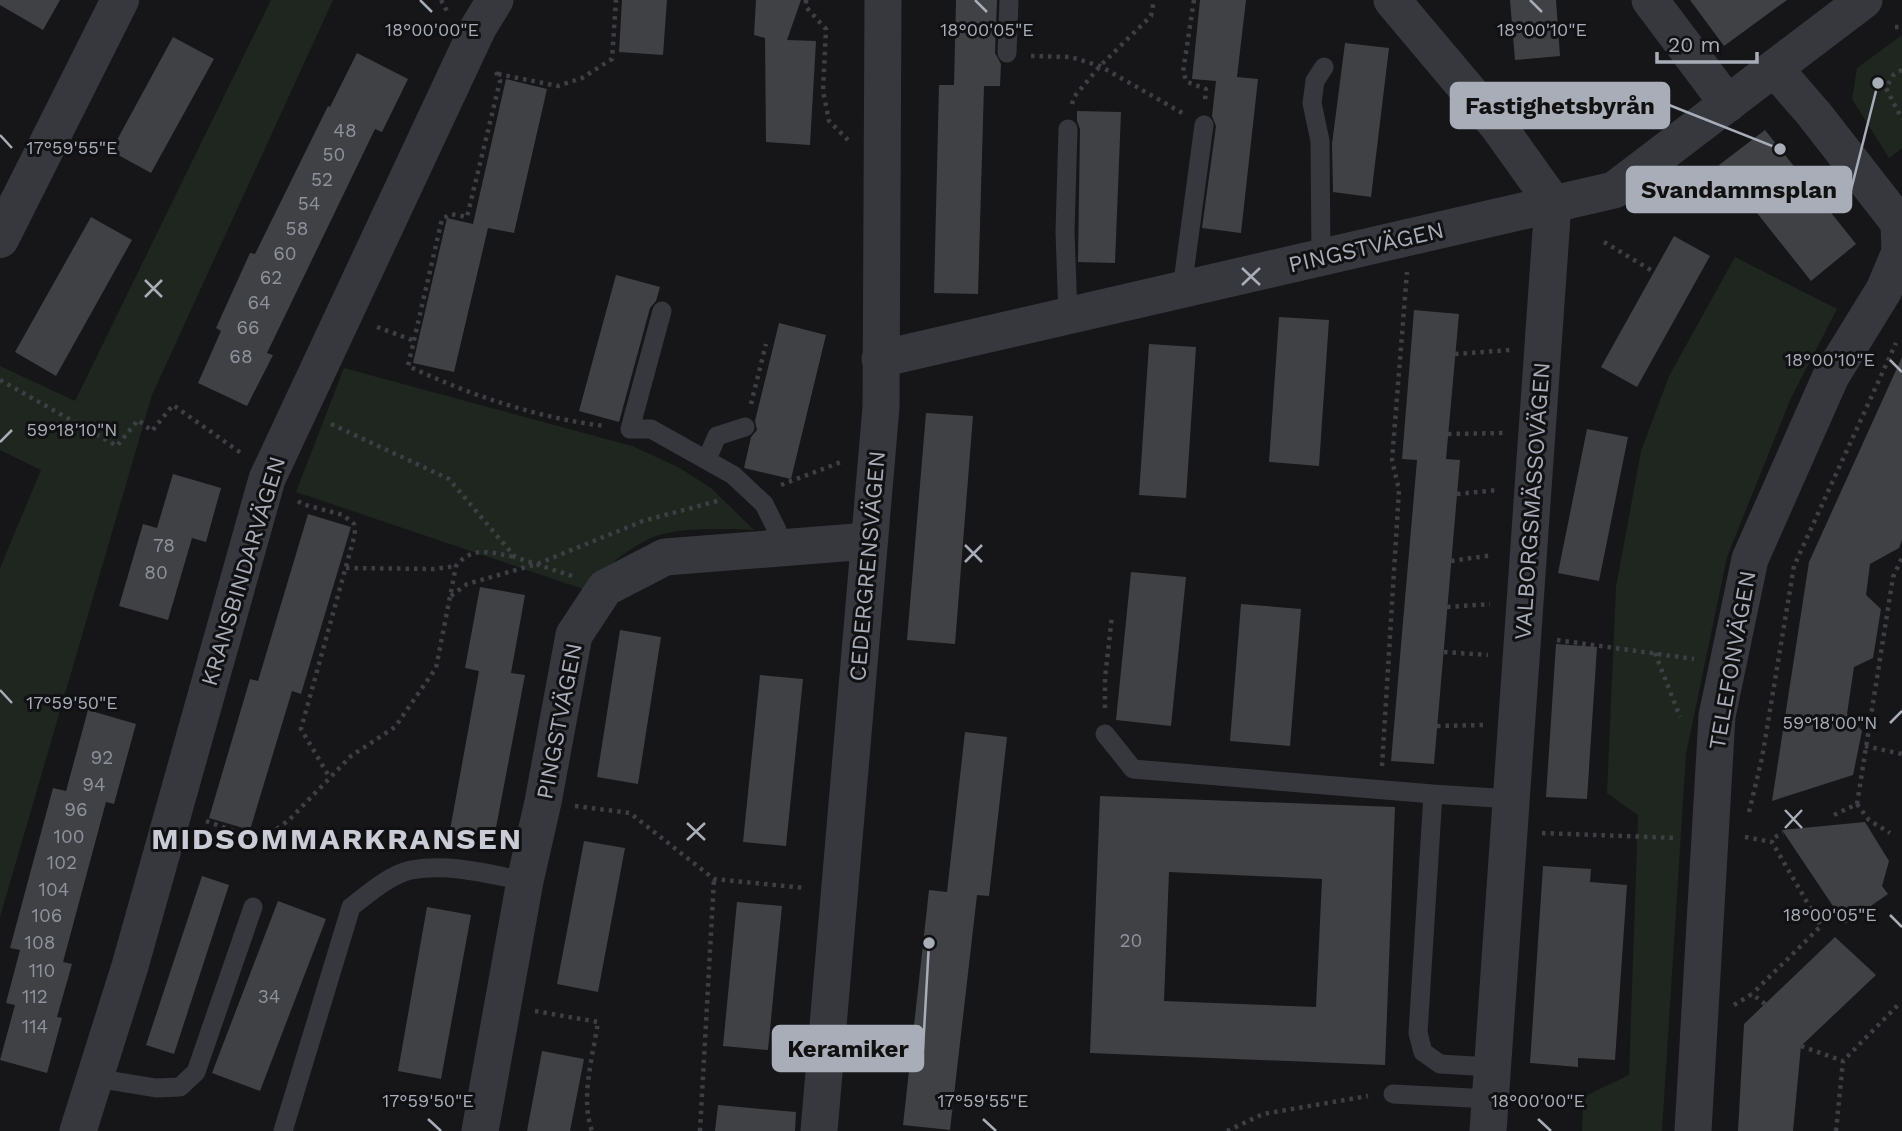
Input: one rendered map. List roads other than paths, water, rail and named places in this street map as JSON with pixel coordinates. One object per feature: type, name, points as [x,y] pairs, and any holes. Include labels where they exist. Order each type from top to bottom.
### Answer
[{"type":"street","points":[[0,239],[120,0]]},
{"type":"street","name":"KRANSBINDARVÄGEN","points":[[78,1131],[270,473],[478,28],[495,0]]},
{"type":"street","name":"CEDERGRENSVÄGEN","points":[[819,1131],[881,407],[883,0]]},
{"type":"street","points":[[1392,0],[1497,126],[1553,203]]},
{"type":"street","points":[[1650,0],[1728,104]]},
{"type":"street","name":"PINGSTVÄGEN","points":[[880,359],[1614,190],[1864,0]]},
{"type":"street","points":[[1775,69],[1901,222]]},
{"type":"street","name":"VALBORGSMÄSSOVÄGEN","points":[[1490,1099],[1553,203]]},
{"type":"street","name":"TELEFONVÄGEN","points":[[1693,1131],[1731,842],[1717,716],[1750,559],[1831,376],[1893,289],[1901,222]]},
{"type":"street","name":"PINGSTVÄGEN","points":[[480,1131],[525,881],[543,802],[574,635],[605,588],[665,557],[869,541]]},
{"type":"lane","points":[[1007,53],[1009,0]]},
{"type":"lane","points":[[1321,257],[1320,141],[1312,103],[1315,81],[1324,67]]},
{"type":"lane","points":[[1182,289],[1204,125]]},
{"type":"lane","points":[[1068,129],[1065,232],[1068,316]]},
{"type":"lane","points":[[662,311],[630,429],[651,429],[733,475],[764,504],[777,530]]},
{"type":"lane","points":[[707,459],[717,436],[746,427]]},
{"type":"lane","points":[[1105,734],[1133,769],[1511,799]]},
{"type":"lane","points":[[1433,793],[1418,1033],[1423,1052],[1490,1099]]},
{"type":"lane","points":[[283,1131],[351,907],[380,885],[409,870],[456,868],[525,881]]},
{"type":"lane","points":[[95,1078],[156,1088],[180,1087],[196,1072],[253,907]]},
{"type":"lane","points":[[1393,1094],[1490,1099]]},
{"type":"place","name":"Svandammsplan","points":[[1878,83]]},
{"type":"place","name":"Fastighetsbyrån","points":[[1780,149]]},
{"type":"place","name":"Keramiker","points":[[929,943]]},
{"type":"district","name":"MIDSOMMARKRANSEN","points":[[337,839]]}]
